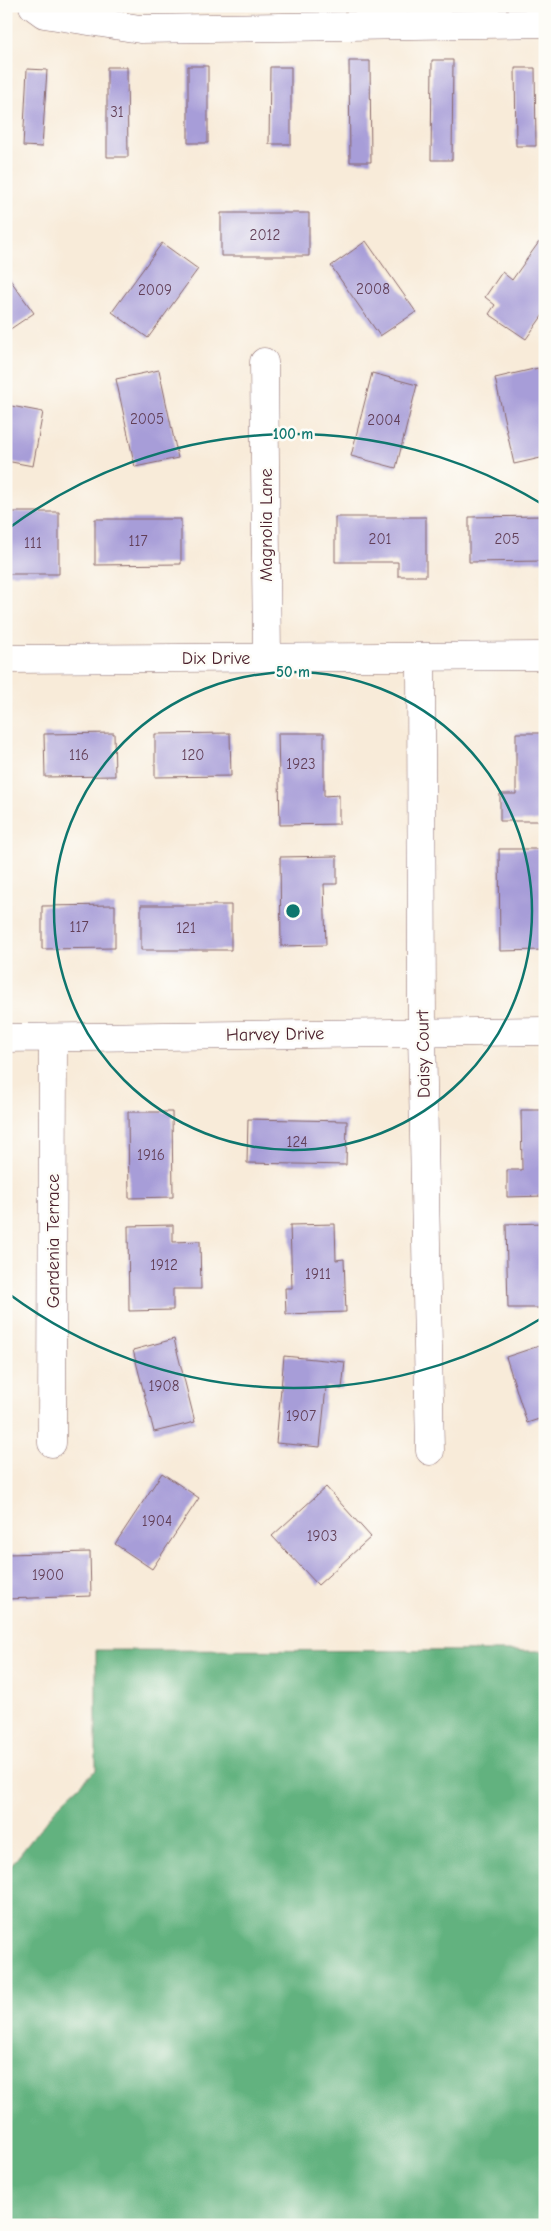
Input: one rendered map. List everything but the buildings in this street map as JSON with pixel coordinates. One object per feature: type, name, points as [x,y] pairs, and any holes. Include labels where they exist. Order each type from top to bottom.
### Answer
[{"type":"street","points":[[33,6],[44,14],[140,29],[545,23]]},
{"type":"street","name":"Magnolia Lane","points":[[264,362],[267,658]]},
{"type":"street","name":"Dix Drive","points":[[6,659],[545,656]]},
{"type":"street","name":"Daisy Court","points":[[421,657],[422,1032],[430,1451]]},
{"type":"street","name":"Harvey Drive","points":[[6,1038],[545,1031]]},
{"type":"street","name":"Gardenia Terrace","points":[[52,1444],[53,1038]]},
{"type":"green space","points":[[96,1650],[545,1651],[545,2225],[6,2225],[6,1872],[59,1805],[96,1770]]}]
